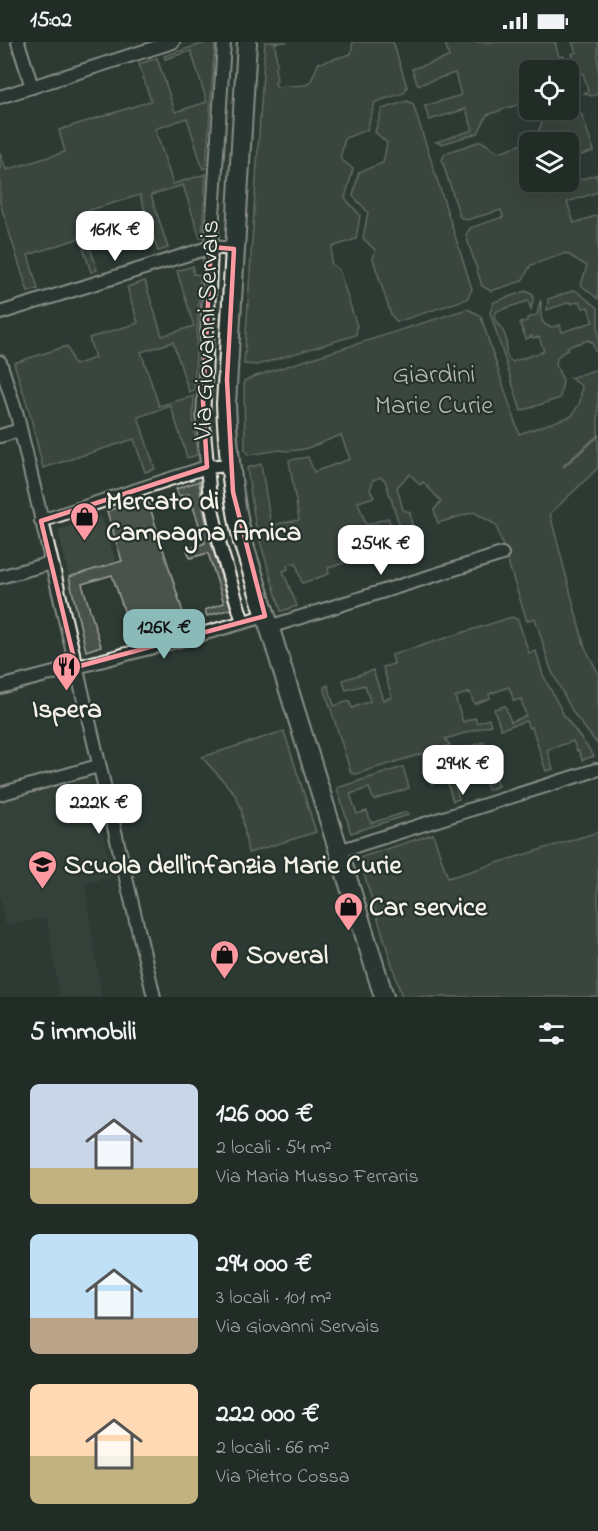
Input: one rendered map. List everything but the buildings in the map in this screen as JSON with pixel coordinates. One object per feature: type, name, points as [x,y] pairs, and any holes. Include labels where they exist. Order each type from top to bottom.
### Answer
[{"type":"street","points":[[18,42],[32,87]]},
{"type":"street","points":[[0,97],[173,42]]},
{"type":"street","name":"Via Giovanni Servais","points":[[224,42],[203,420],[210,499],[221,550],[243,622]]},
{"type":"street","name":"Via Giovanni Servais","points":[[247,42],[226,404],[229,465],[243,542],[384,997]]},
{"type":"street","points":[[0,313],[211,247],[234,249]]},
{"type":"street","points":[[0,362],[20,430],[154,997]]},
{"type":"street","points":[[0,436],[20,430]]},
{"type":"street","points":[[41,521],[207,467],[229,465]]},
{"type":"street","points":[[0,687],[243,622],[267,622],[502,554]]},
{"type":"street","points":[[0,577],[51,563]]},
{"type":"street","points":[[0,794],[98,766]]},
{"type":"street","points":[[339,851],[596,770]]},
{"type":"highlighted area","points":[[211,247],[234,249],[227,380],[233,492],[265,616],[76,667],[41,521],[207,467],[203,401]]},
{"type":"shaded area","name":"Mercato di Campagna Amica","points":[[101,516],[116,562],[69,577],[58,530]]},
{"type":"shaded area","name":"Scuola dell'infanzia Marie Curie","points":[[89,773],[113,877],[85,884],[101,997],[60,997],[47,918],[5,925],[0,894],[0,799]]},
{"type":"green space","points":[[208,42],[215,42],[206,168],[203,169],[187,118],[155,129],[173,184],[206,174],[202,237],[200,238],[183,185],[151,195],[168,248],[158,251],[140,195],[80,213],[97,270],[91,272],[80,238],[28,255],[38,289],[28,292],[0,203],[0,152],[6,170],[65,152],[59,130],[151,101],[139,64],[157,58],[175,112],[207,102],[191,51],[165,59],[164,56]]},
{"type":"green space","points":[[265,42],[287,42],[275,43],[276,87],[306,85],[311,81],[319,62],[351,54],[353,42],[393,42],[407,87],[404,93],[375,102],[367,130],[345,138],[340,158],[353,169],[345,198],[360,215],[356,239],[332,247],[331,263],[339,270],[357,326],[356,335],[257,365],[244,364]]},
{"type":"green space","points":[[445,42],[557,42],[555,43],[559,57],[564,56],[565,60],[519,60],[519,104],[487,115],[478,133],[442,144],[436,142],[473,130],[466,109],[429,120],[425,106],[461,95],[455,73],[418,85],[412,69],[449,57]]},
{"type":"green space","points":[[572,42],[598,42],[598,94],[591,96],[584,93],[588,91],[583,73],[579,74],[579,60],[574,60],[572,54],[576,52]]},
{"type":"green space","points":[[407,101],[413,104],[472,289],[467,299],[397,322],[391,315],[373,259],[375,250],[363,238],[368,212],[353,196],[359,172],[383,163],[387,143],[375,132],[382,109]]},
{"type":"green space","points":[[579,113],[582,115],[594,151],[579,156],[579,132],[538,132],[542,122],[579,120]]},
{"type":"green space","points":[[481,141],[499,152],[519,145],[519,192],[579,192],[579,180],[598,174],[596,177],[598,192],[567,202],[574,223],[598,215],[598,299],[581,285],[587,266],[566,253],[531,265],[522,281],[491,291],[482,286],[466,235],[470,228],[503,217],[501,210],[467,220],[460,217],[442,160],[445,153]]},
{"type":"green space","points":[[193,266],[193,274],[200,275],[194,390],[189,392],[173,342],[141,352],[159,406],[194,396],[193,419],[197,455],[187,457],[171,406],[138,417],[155,469],[145,472],[134,439],[43,468],[30,414],[14,363],[67,346],[74,365],[95,358],[89,338],[138,323],[127,287],[145,281],[162,336],[194,326],[177,271]]},
{"type":"green space","points":[[575,290],[598,308],[598,351],[595,351],[592,341],[589,340],[567,347],[568,350],[559,356],[556,363],[563,380],[560,398],[521,411],[490,312],[494,302],[526,291],[533,295],[531,309],[528,301],[497,311],[494,317],[503,330],[506,354],[512,362],[544,351],[539,337],[533,338],[532,336],[526,339],[520,323],[537,315],[540,301],[545,324],[553,327],[560,325],[562,332],[593,322],[588,307],[583,308],[580,301],[547,310],[548,299]]},
{"type":"green space","name":"Giardini Marie Curie","points":[[467,309],[481,317],[519,434],[572,416],[580,402],[582,386],[570,378],[598,369],[598,468],[550,514],[584,645],[598,673],[598,745],[574,714],[551,670],[535,618],[527,621],[496,525],[474,512],[438,523],[434,510],[441,501],[423,482],[420,485],[410,474],[397,487],[403,510],[410,512],[412,526],[401,530],[385,480],[380,477],[373,480],[370,490],[374,497],[358,502],[366,525],[388,518],[395,536],[363,548],[365,556],[328,568],[329,574],[302,583],[296,563],[287,565],[288,569],[283,571],[297,606],[281,611],[256,528],[247,468],[261,464],[271,525],[299,520],[289,460],[308,457],[314,472],[350,459],[341,435],[305,449],[249,455],[245,451],[244,381]]},
{"type":"green space","points":[[199,481],[216,562],[231,609],[207,616],[205,610],[224,603],[208,553],[190,558],[187,550],[205,543],[189,494],[179,496],[176,489]]},
{"type":"green space","points":[[147,498],[186,622],[133,637],[112,575],[82,584],[101,646],[86,651],[69,577],[122,561],[107,511]]},
{"type":"green space","points":[[512,617],[518,620],[529,653],[536,651],[543,675],[565,717],[594,756],[582,760],[573,741],[547,750],[553,769],[546,771],[532,727],[529,728],[526,721],[501,729],[494,709],[505,706],[511,722],[526,716],[521,699],[514,701],[509,687],[489,694],[490,698],[474,704],[470,692],[455,697],[463,722],[475,718],[477,723],[489,719],[491,725],[445,739],[450,745],[356,774],[351,773],[324,687],[328,685],[334,706],[349,701],[352,708],[370,701],[365,685],[346,690],[343,680],[373,670],[383,700],[392,697],[383,667],[394,664],[392,655]]},
{"type":"green space","points":[[284,731],[316,832],[248,853],[241,808],[234,793],[202,757]]},
{"type":"green space","points":[[484,742],[498,786],[488,790],[480,765],[452,774],[459,799],[453,801],[446,779],[432,784],[424,761]]},
{"type":"green space","points":[[403,767],[409,788],[374,800],[369,788],[350,794],[357,814],[367,811],[371,823],[407,812],[408,815],[351,833],[337,788]]},
{"type":"green space","points":[[598,832],[598,997],[402,997],[359,858],[433,834],[448,878]]},
{"type":"waterway","points":[[564,466],[598,436]]},
{"type":"place","name":"Mercato di Campagna Amica","points":[[85,542]]},
{"type":"place","name":"Ispera","points":[[67,692]]},
{"type":"place","name":"Scuola dell'infanzia Marie Curie","points":[[43,890]]},
{"type":"place","name":"Car service","points":[[348,932]]},
{"type":"place","name":"Soveral","points":[[225,980]]}]
